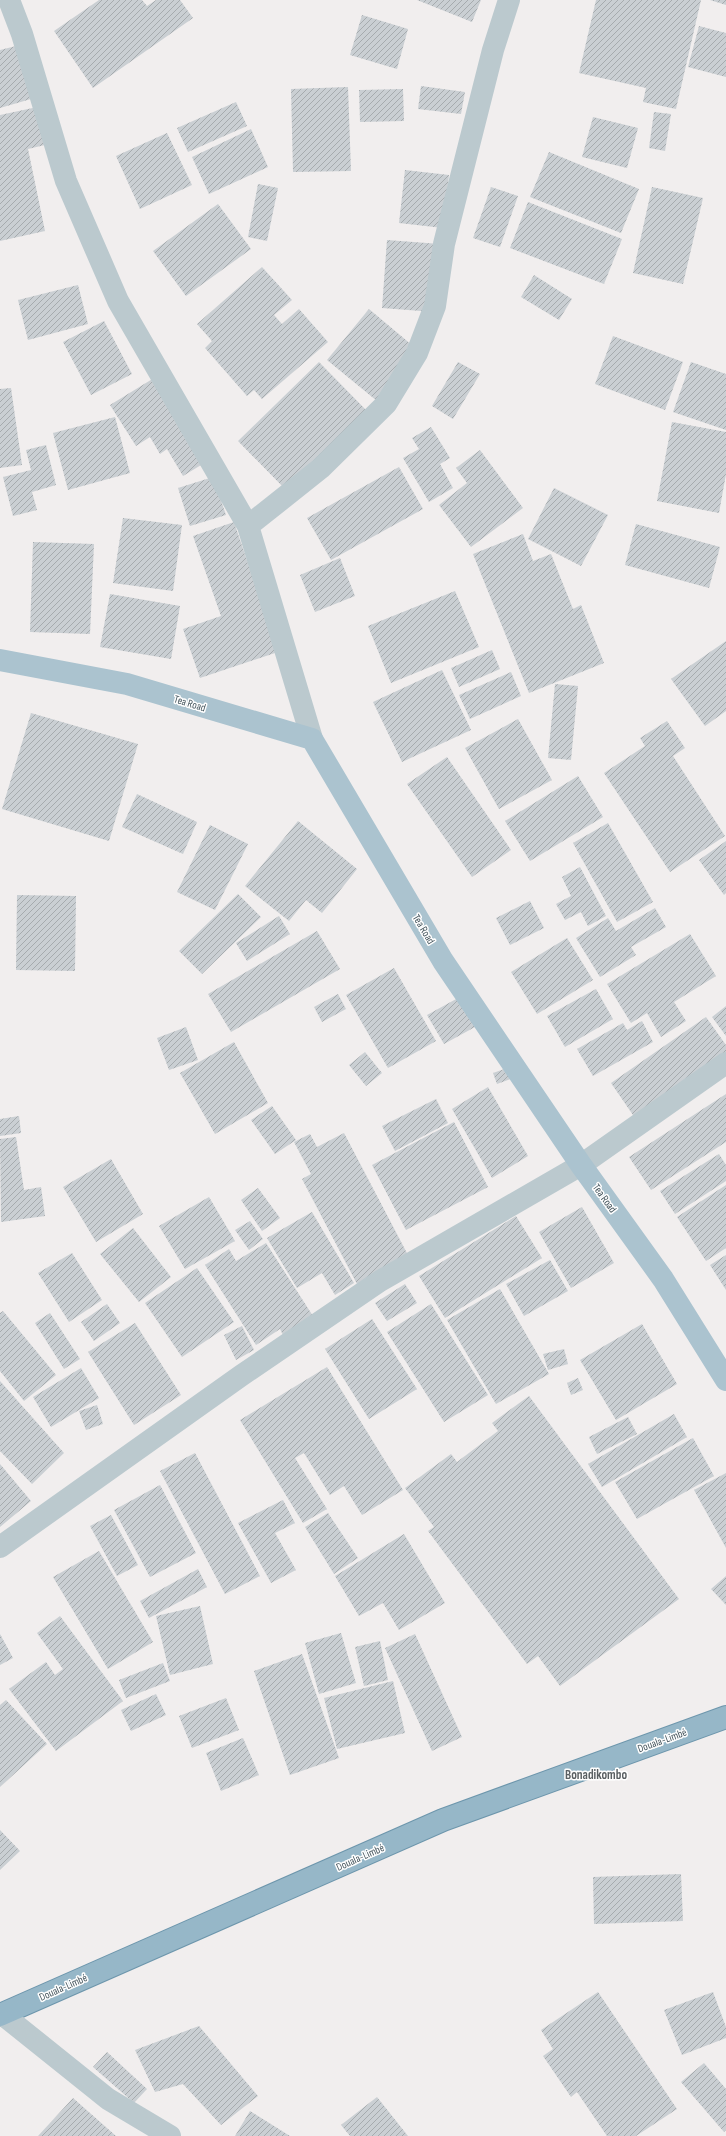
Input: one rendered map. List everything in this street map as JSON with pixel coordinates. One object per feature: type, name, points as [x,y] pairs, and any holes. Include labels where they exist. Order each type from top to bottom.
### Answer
[{"type":"highway","name":"Douala-Limbé","points":[[1,2015],[443,1820],[726,1716]]},
{"type":"main road","name":"Tea Road","points":[[0,660],[127,684],[312,739],[443,961],[581,1165],[663,1280],[726,1380]]},
{"type":"street","points":[[9,0],[22,34],[66,181],[118,301],[248,526],[312,739]]},
{"type":"street","points":[[248,526],[321,468],[386,404],[417,353],[435,306],[444,244],[493,50],[509,0]]},
{"type":"street","points":[[0,1548],[242,1375],[380,1281],[581,1165],[726,1063]]},
{"type":"street","points":[[1,2015],[108,2099],[170,2136]]},
{"type":"building","points":[[99,0],[142,0],[147,6],[156,0],[180,0],[193,18],[93,88],[54,31]]},
{"type":"building","points":[[417,0],[481,0],[472,22]]},
{"type":"building","points":[[596,0],[701,0],[676,109],[643,102],[646,88],[579,73]]},
{"type":"building","points":[[710,0],[726,0],[726,5]]},
{"type":"building","points":[[362,15],[408,29],[397,69],[350,55]]},
{"type":"building","points":[[699,26],[726,33],[726,77],[688,67]]},
{"type":"building","points":[[16,46],[31,99],[0,108],[0,50]]},
{"type":"building","points":[[421,86],[465,92],[461,114],[418,109]]},
{"type":"building","points":[[348,87],[351,171],[293,172],[291,89]]},
{"type":"building","points":[[403,89],[404,121],[360,122],[359,90]]},
{"type":"building","points":[[236,102],[247,126],[188,152],[177,128]]},
{"type":"building","points":[[42,106],[49,144],[28,149],[45,231],[0,241],[0,115]]},
{"type":"building","points":[[654,112],[671,114],[665,151],[649,148]]},
{"type":"building","points":[[593,117],[638,128],[627,168],[582,157]]},
{"type":"building","points":[[251,129],[268,167],[209,194],[192,157]]},
{"type":"building","points":[[167,133],[192,185],[140,209],[116,156]]},
{"type":"building","points":[[549,152],[639,189],[621,233],[530,197]]},
{"type":"building","points":[[405,170],[449,175],[443,228],[399,223]]},
{"type":"building","points":[[258,184],[278,188],[267,241],[248,237]]},
{"type":"building","points":[[491,187],[518,196],[500,247],[473,238]]},
{"type":"building","points":[[652,187],[703,198],[683,284],[633,273]]},
{"type":"building","points":[[528,202],[622,239],[604,284],[510,248]]},
{"type":"building","points":[[218,204],[251,249],[186,296],[153,251]]},
{"type":"building","points":[[387,240],[440,244],[434,312],[382,308]]},
{"type":"building","points":[[262,267],[292,300],[274,315],[282,324],[299,309],[328,342],[262,399],[254,390],[247,396],[205,348],[212,341],[197,324]]},
{"type":"building","points":[[534,275],[572,299],[559,320],[521,297]]},
{"type":"building","points":[[78,285],[88,324],[28,340],[18,300]]},
{"type":"building","points":[[369,309],[419,351],[377,401],[327,360]]},
{"type":"building","points":[[104,321],[132,374],[91,395],[63,342]]},
{"type":"building","points":[[613,336],[683,362],[665,410],[595,384]]},
{"type":"building","points":[[319,362],[367,411],[286,490],[238,441]]},
{"type":"building","points":[[458,362],[480,374],[453,419],[432,406]]},
{"type":"building","points":[[691,362],[726,374],[726,430],[673,412]]},
{"type":"building","points":[[154,378],[206,462],[183,476],[167,449],[160,454],[150,437],[136,446],[110,405]]},
{"type":"building","points":[[11,388],[22,465],[0,468],[0,389]]},
{"type":"building","points":[[115,417],[130,473],[68,490],[53,433]]},
{"type":"building","points":[[672,422],[726,432],[726,474],[719,513],[657,501]]},
{"type":"building","points":[[431,427],[450,458],[440,464],[453,488],[429,502],[403,458],[419,449],[412,438]]},
{"type":"building","points":[[46,445],[56,485],[32,492],[37,510],[13,516],[3,477],[31,470],[26,450]]},
{"type":"building","points":[[480,450],[523,508],[471,547],[439,505],[467,483],[456,468]]},
{"type":"building","points":[[399,467],[423,509],[331,560],[307,518]]},
{"type":"building","points":[[213,477],[226,515],[190,526],[178,488]]},
{"type":"building","points":[[554,488],[608,515],[581,566],[528,539]]},
{"type":"building","points":[[123,518],[182,525],[173,591],[113,583]]},
{"type":"building","points":[[234,522],[278,652],[200,678],[183,629],[221,616],[193,536]]},
{"type":"building","points":[[636,524],[720,547],[709,588],[625,565]]},
{"type":"building","points":[[523,534],[533,561],[551,554],[573,609],[581,605],[604,663],[529,693],[473,554]]},
{"type":"building","points":[[33,542],[94,544],[90,634],[30,632]]},
{"type":"building","points":[[340,558],[355,596],[315,612],[300,575]]},
{"type":"building","points":[[455,591],[479,647],[391,683],[368,626]]},
{"type":"building","points":[[110,594],[180,606],[171,659],[100,647]]},
{"type":"building","points":[[726,641],[726,711],[705,726],[671,679]]},
{"type":"building","points":[[492,650],[500,669],[459,687],[451,668]]},
{"type":"building","points":[[442,670],[471,730],[402,762],[373,702]]},
{"type":"building","points":[[511,672],[521,696],[470,719],[459,695]]},
{"type":"building","points":[[555,684],[578,686],[571,760],[548,758]]},
{"type":"building","points":[[31,713],[138,744],[109,841],[2,809]]},
{"type":"building","points":[[518,719],[552,780],[499,809],[465,748]]},
{"type":"building","points":[[667,721],[685,748],[673,756],[725,836],[670,872],[604,773],[645,746],[640,738]]},
{"type":"building","points":[[447,757],[511,850],[472,877],[407,784]]},
{"type":"building","points":[[578,776],[603,817],[530,861],[505,821]]},
{"type":"building","points":[[137,794],[197,822],[183,854],[122,827]]},
{"type":"building","points":[[298,821],[357,869],[322,913],[306,900],[289,921],[245,886]]},
{"type":"building","points":[[608,823],[653,902],[617,922],[573,843]]},
{"type":"building","points":[[210,825],[248,844],[215,910],[177,892]]},
{"type":"building","points":[[726,841],[726,893],[724,895],[699,860]]},
{"type":"building","points":[[580,867],[606,916],[588,926],[581,912],[565,920],[556,904],[571,896],[562,877]]},
{"type":"building","points":[[238,894],[261,917],[202,974],[179,951]]},
{"type":"building","points":[[17,895],[76,896],[75,971],[16,970]]},
{"type":"building","points":[[530,901],[544,928],[510,945],[496,918]]},
{"type":"building","points":[[655,908],[666,927],[631,947],[636,955],[600,977],[576,938],[608,918],[616,931]]},
{"type":"building","points":[[279,916],[290,934],[247,961],[236,943]]},
{"type":"building","points":[[317,931],[340,969],[231,1032],[208,994]]},
{"type":"building","points":[[690,934],[716,976],[674,1002],[686,1021],[661,1037],[647,1013],[631,1023],[607,984]]},
{"type":"building","points":[[567,938],[593,980],[537,1014],[511,972]]},
{"type":"building","points":[[394,968],[436,1041],[388,1068],[346,995]]},
{"type":"building","points":[[596,989],[613,1019],[565,1047],[547,1016]]},
{"type":"building","points":[[338,994],[346,1009],[322,1022],[314,1007]]},
{"type":"building","points":[[458,998],[475,1027],[444,1044],[427,1015]]},
{"type":"building","points":[[726,1006],[726,1036],[712,1017]]},
{"type":"building","points":[[706,1017],[726,1045],[726,1055],[635,1118],[611,1083]]},
{"type":"building","points":[[642,1021],[653,1042],[593,1076],[577,1049],[623,1023],[627,1030]]},
{"type":"building","points":[[186,1027],[198,1060],[169,1070],[157,1038]]},
{"type":"building","points":[[234,1042],[268,1103],[215,1134],[180,1073]]},
{"type":"building","points":[[365,1052],[382,1073],[366,1086],[349,1065]]},
{"type":"building","points":[[510,1067],[513,1078],[497,1084],[493,1073]]},
{"type":"building","points":[[488,1087],[528,1156],[492,1178],[452,1109]]},
{"type":"building","points":[[726,1094],[726,1142],[651,1190],[629,1157]]},
{"type":"building","points":[[436,1099],[448,1123],[395,1151],[382,1126]]},
{"type":"building","points":[[272,1106],[296,1140],[275,1154],[251,1120]]},
{"type":"building","points":[[19,1116],[21,1133],[0,1136],[0,1119]]},
{"type":"building","points":[[454,1122],[488,1187],[406,1230],[372,1165]]},
{"type":"building","points":[[344,1133],[409,1257],[357,1284],[302,1179],[311,1174],[294,1142],[310,1134],[317,1147]]},
{"type":"building","points":[[16,1137],[24,1190],[41,1187],[45,1216],[1,1222],[0,1139]]},
{"type":"building","points":[[719,1154],[726,1165],[726,1181],[675,1214],[660,1191]]},
{"type":"building","points":[[111,1159],[143,1214],[96,1242],[63,1187]]},
{"type":"building","points":[[726,1185],[726,1248],[706,1261],[677,1217]]},
{"type":"building","points":[[258,1188],[280,1218],[262,1231],[241,1200]]},
{"type":"building","points":[[209,1197],[235,1241],[185,1269],[159,1226]]},
{"type":"building","points":[[582,1207],[614,1263],[571,1288],[539,1232]]},
{"type":"building","points":[[312,1212],[354,1283],[335,1295],[322,1273],[297,1288],[267,1238]]},
{"type":"building","points":[[516,1216],[542,1258],[445,1318],[419,1276]]},
{"type":"building","points":[[250,1221],[263,1239],[249,1250],[235,1230]]},
{"type":"building","points":[[133,1228],[171,1277],[139,1302],[100,1254]]},
{"type":"building","points":[[266,1243],[313,1316],[283,1335],[280,1329],[256,1345],[205,1265],[229,1249],[236,1261]]},
{"type":"building","points":[[72,1253],[102,1300],[69,1322],[38,1273]]},
{"type":"building","points":[[726,1255],[726,1290],[710,1265]]},
{"type":"building","points":[[550,1260],[568,1291],[524,1316],[506,1284]]},
{"type":"building","points":[[197,1268],[234,1322],[182,1357],[145,1303]]},
{"type":"building","points":[[405,1284],[417,1303],[387,1321],[375,1303]]},
{"type":"building","points":[[500,1289],[549,1374],[496,1404],[447,1320]]},
{"type":"building","points":[[107,1304],[120,1323],[94,1341],[81,1322]]},
{"type":"building","points":[[431,1304],[488,1395],[444,1422],[387,1332]]},
{"type":"building","points":[[3,1311],[56,1375],[24,1401],[0,1371],[0,1313]]},
{"type":"building","points":[[50,1313],[80,1359],[64,1369],[35,1323]]},
{"type":"building","points":[[372,1319],[417,1389],[369,1419],[325,1349]]},
{"type":"building","points":[[135,1323],[181,1395],[134,1425],[88,1352]]},
{"type":"building","points":[[642,1324],[677,1384],[616,1420],[580,1360]]},
{"type":"building","points":[[242,1326],[254,1350],[236,1360],[224,1335]]},
{"type":"building","points":[[564,1349],[568,1364],[548,1370],[543,1354]]},
{"type":"building","points":[[327,1367],[403,1490],[362,1515],[344,1486],[330,1495],[304,1453],[295,1458],[327,1509],[303,1523],[240,1420]]},
{"type":"building","points":[[81,1368],[99,1398],[51,1427],[33,1397]]},
{"type":"building","points":[[578,1378],[583,1390],[571,1395],[567,1383]]},
{"type":"building","points":[[0,1381],[64,1453],[32,1484],[0,1451]]},
{"type":"building","points":[[529,1396],[679,1599],[560,1686],[538,1656],[527,1664],[428,1531],[434,1527],[405,1488],[451,1454],[457,1462],[498,1431],[492,1423]]},
{"type":"building","points":[[97,1405],[103,1424],[86,1430],[79,1411]]},
{"type":"building","points":[[674,1414],[687,1437],[602,1487],[588,1464]]},
{"type":"building","points":[[628,1417],[637,1434],[597,1454],[589,1437]]},
{"type":"building","points":[[693,1438],[714,1476],[637,1519],[615,1482]]},
{"type":"building","points":[[195,1453],[260,1576],[225,1594],[160,1471]]},
{"type":"building","points":[[0,1464],[31,1501],[0,1527]]},
{"type":"building","points":[[726,1473],[726,1548],[694,1490]]},
{"type":"building","points":[[160,1485],[196,1553],[150,1577],[114,1510]]},
{"type":"building","points":[[283,1500],[295,1523],[275,1533],[296,1570],[271,1583],[238,1523]]},
{"type":"building","points":[[328,1513],[358,1558],[334,1574],[305,1527]]},
{"type":"building","points":[[111,1515],[138,1565],[117,1576],[90,1526]]},
{"type":"building","points":[[404,1534],[445,1603],[399,1630],[383,1603],[359,1616],[335,1576]]},
{"type":"building","points":[[99,1551],[153,1642],[108,1669],[53,1577]]},
{"type":"building","points":[[198,1569],[207,1587],[149,1618],[140,1601]]},
{"type":"building","points":[[726,1576],[726,1605],[711,1589]]},
{"type":"building","points":[[200,1606],[213,1664],[170,1675],[156,1616]]},
{"type":"building","points":[[60,1616],[123,1701],[56,1751],[9,1689],[46,1662],[55,1675],[63,1669],[37,1633]]},
{"type":"building","points":[[341,1633],[356,1683],[319,1694],[305,1643]]},
{"type":"building","points":[[0,1634],[13,1658],[0,1665]]},
{"type":"building","points":[[415,1634],[462,1737],[432,1751],[385,1648]]},
{"type":"building","points":[[380,1641],[388,1680],[364,1686],[355,1647]]},
{"type":"building","points":[[302,1654],[339,1758],[290,1775],[254,1671]]},
{"type":"building","points":[[163,1663],[170,1681],[126,1698],[119,1680]]},
{"type":"building","points":[[393,1681],[405,1733],[337,1749],[324,1698]]},
{"type":"building","points":[[156,1694],[166,1715],[131,1731],[121,1710]]},
{"type":"building","points":[[226,1698],[239,1730],[192,1748],[179,1716]]},
{"type":"building","points":[[6,1700],[47,1744],[0,1787],[0,1705]]},
{"type":"building","points":[[243,1738],[259,1775],[221,1791],[206,1753]]},
{"type":"building","points":[[0,1830],[20,1851],[0,1870]]},
{"type":"building","points":[[681,1874],[683,1921],[594,1924],[593,1877]]},
{"type":"building","points":[[598,1992],[677,2109],[636,2136],[607,2136],[577,2092],[571,2097],[543,2056],[553,2049],[541,2030]]},
{"type":"building","points":[[713,1992],[726,2027],[726,2038],[682,2055],[664,2010]]},
{"type":"building","points":[[199,2026],[258,2096],[221,2125],[183,2084],[155,2092],[135,2050]]},
{"type":"building","points":[[107,2052],[147,2089],[134,2103],[93,2067]]},
{"type":"building","points":[[704,2063],[726,2089],[726,2130],[724,2132],[681,2082]]},
{"type":"building","points":[[377,2097],[408,2136],[350,2136],[341,2125]]},
{"type":"building","points":[[73,2098],[116,2136],[38,2136]]},
{"type":"building","points":[[250,2111],[290,2136],[235,2136]]},
{"type":"district","name":"Bonadikombo","points":[[596,1774]]}]
